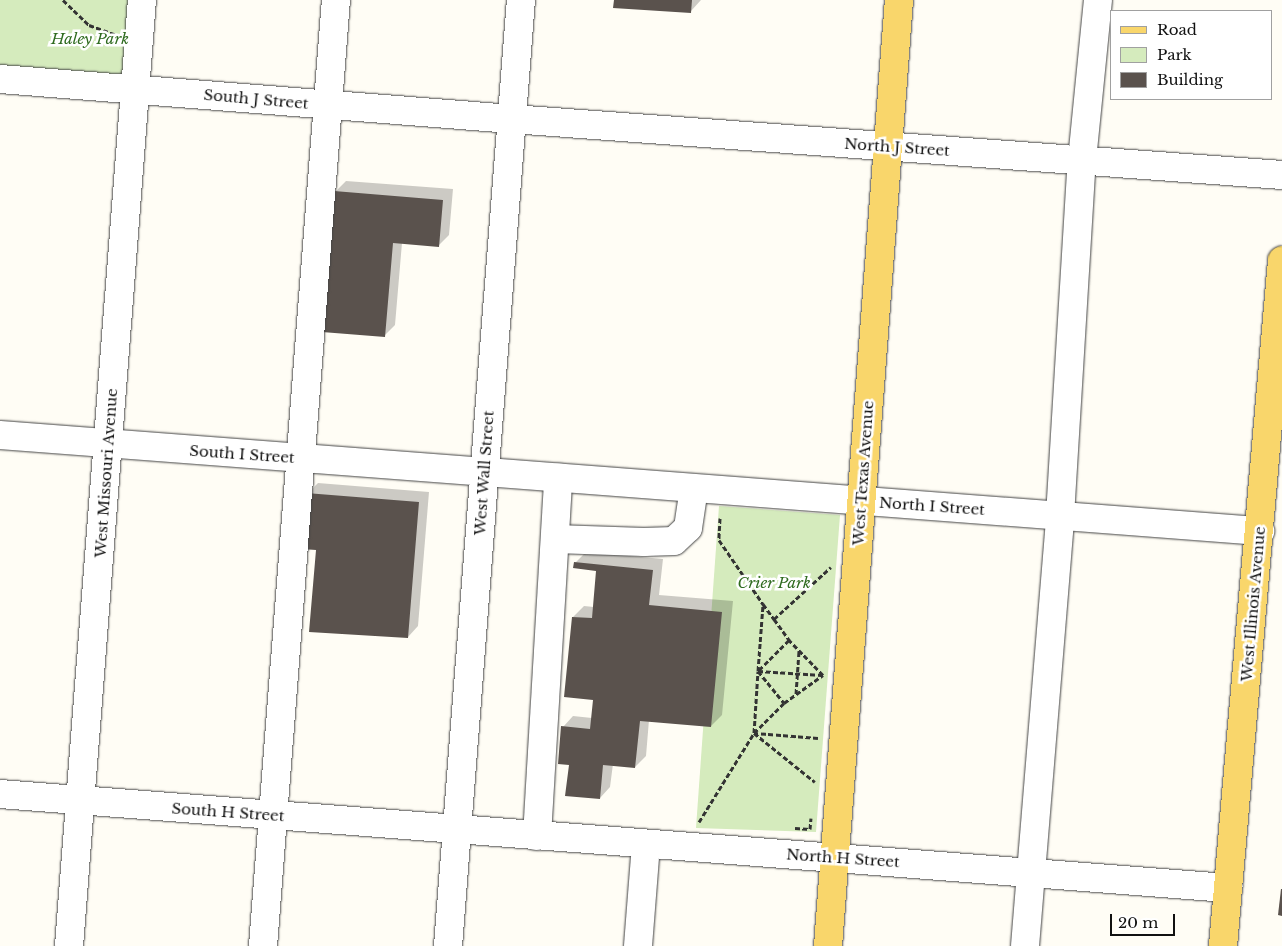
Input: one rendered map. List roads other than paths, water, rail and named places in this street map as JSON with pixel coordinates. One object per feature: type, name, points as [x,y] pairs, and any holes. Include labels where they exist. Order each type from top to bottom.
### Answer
[{"type":"main road","name":"West Texas Avenue","points":[[828,946],[899,0]]},
{"type":"main road","name":"West Illinois Avenue","points":[[1223,946],[1281,276]]},
{"type":"street","name":"West Missouri Avenue","points":[[69,946],[142,0]]},
{"type":"street","points":[[264,946],[336,0]]},
{"type":"street","name":"West Wall Street","points":[[448,946],[521,0]]},
{"type":"street","points":[[1025,946],[1060,516],[1082,160],[1098,0]]},
{"type":"street","name":"South J Street","points":[[0,78],[512,119]]},
{"type":"street","name":"North J Street","points":[[512,119],[1282,175]]},
{"type":"street","name":"South I Street","points":[[0,435],[484,473]]},
{"type":"street","name":"North I Street","points":[[484,473],[694,488],[722,501],[861,500],[1260,531]]},
{"type":"street","points":[[536,836],[558,478]]},
{"type":"street","points":[[555,539],[644,542],[674,541],[688,528],[694,488]]},
{"type":"street","name":"South H Street","points":[[0,794],[456,830]]},
{"type":"street","name":"North H Street","points":[[456,830],[646,844],[698,834],[834,858],[1228,888]]},
{"type":"street","points":[[638,946],[646,844]]},
{"type":"park label","name":"Haley Park","points":[[90,39]]},
{"type":"park label","name":"Crier Park","points":[[774,583]]}]
